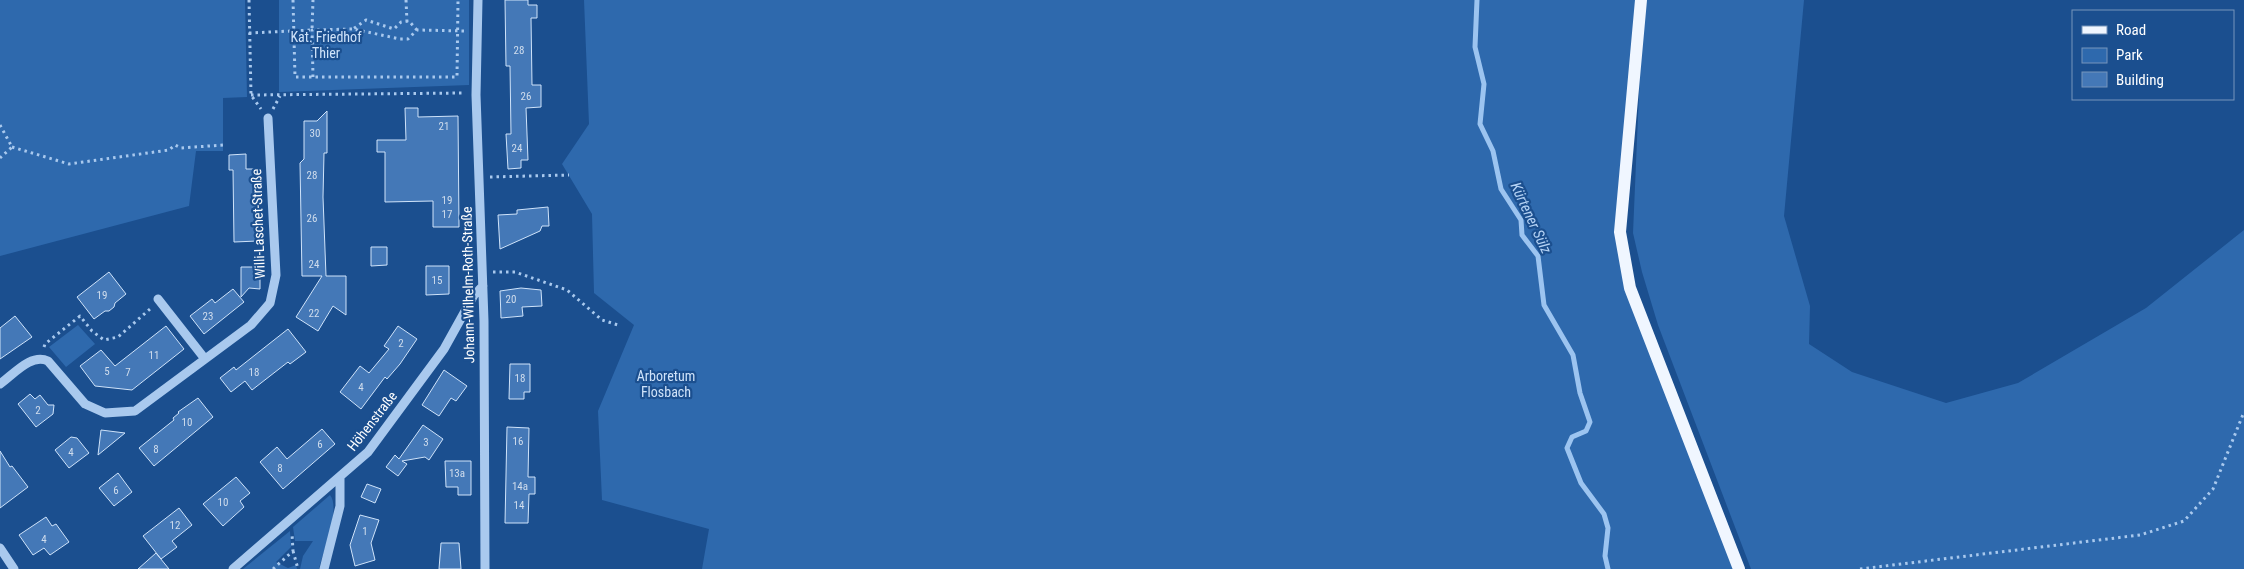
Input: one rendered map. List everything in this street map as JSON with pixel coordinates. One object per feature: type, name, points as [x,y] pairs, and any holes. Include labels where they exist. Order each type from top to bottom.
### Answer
[{"type":"main road","points":[[1641,0],[1620,232],[1630,288],[1739,569]]},
{"type":"street","name":"Johann-Wilhelm-Roth-Straße","points":[[478,0],[477,93],[483,273],[485,569]]},
{"type":"street","name":"Willi-Laschet-Straße","points":[[41,358],[48,361],[85,404],[105,413],[134,411],[251,325],[270,302],[276,275],[268,118]]},
{"type":"street","name":"Höhenstraße","points":[[233,569],[362,458],[380,437],[444,349],[474,295],[483,286]]},
{"type":"street","points":[[158,300],[205,359]]},
{"type":"street","points":[[0,384],[33,358],[41,358]]},
{"type":"street","points":[[324,569],[340,506],[340,477]]},
{"type":"street","points":[[0,548],[14,569]]},
{"type":"path","points":[[249,0],[251,95],[268,118]]},
{"type":"path","points":[[292,0],[295,77],[457,77],[458,0]]},
{"type":"path","points":[[313,0],[313,77]]},
{"type":"path","points":[[406,0],[407,22]]},
{"type":"path","points":[[352,29],[366,20],[394,30],[401,22],[409,21],[417,30]]},
{"type":"path","points":[[250,33],[352,29],[408,39],[417,30],[478,31]]},
{"type":"path","points":[[251,95],[477,93]]},
{"type":"path","points":[[0,124],[12,147],[69,164],[168,150],[175,144],[181,148],[223,145]]},
{"type":"path","points":[[0,158],[12,147]]},
{"type":"path","points":[[480,177],[569,176]]},
{"type":"path","points":[[483,273],[515,272],[567,290],[602,320],[618,325]]},
{"type":"path","points":[[41,358],[45,344],[80,316],[92,331],[104,340],[118,337],[158,300]]},
{"type":"path","points":[[1860,569],[2140,535],[2184,521],[2213,489],[2244,412]]},
{"type":"path","points":[[287,522],[291,529],[293,551],[298,569]]},
{"type":"path","points":[[272,569],[293,551]]},
{"type":"green space","points":[[0,0],[245,0],[247,97],[223,98],[223,151],[196,151],[189,206],[0,256]]},
{"type":"green space","name":"Kat. Friedhof Thier","points":[[279,0],[469,0],[469,85],[279,92]]},
{"type":"green space","name":"Arboretum Flosbach","points":[[584,0],[1638,0],[1616,233],[1733,569],[702,569],[709,529],[602,500],[598,411],[634,325],[594,293],[592,214],[562,164],[589,124]]},
{"type":"green space","points":[[1643,0],[1804,0],[1784,216],[1810,306],[1809,344],[1852,372],[1946,403],[2018,383],[2146,308],[2244,230],[2244,569],[1751,569],[1658,325],[1642,272],[1633,233]]},
{"type":"green space","points":[[78,325],[95,344],[66,367],[49,347]]},
{"type":"green space","points":[[330,495],[333,501],[332,520],[319,569],[300,569],[303,556],[313,541],[295,541],[293,527]]},
{"type":"green space","points":[[290,531],[291,547],[276,562],[288,568],[296,565],[297,569],[243,569]]},
{"type":"building","points":[[505,0],[528,0],[528,5],[537,5],[537,18],[531,18],[532,85],[541,85],[541,107],[526,108],[528,160],[521,160],[521,168],[508,169],[506,134],[511,134],[510,66],[506,66]]},
{"type":"building","points":[[405,108],[418,108],[418,117],[458,116],[459,227],[433,227],[433,201],[385,202],[385,152],[377,152],[377,140],[406,140]]},
{"type":"building","points":[[327,111],[327,153],[324,153],[323,197],[326,276],[346,276],[346,315],[333,306],[318,331],[296,317],[322,276],[302,276],[300,163],[304,159],[304,121],[317,121]]},
{"type":"building","points":[[246,154],[246,169],[257,169],[258,241],[234,242],[233,170],[229,170],[229,155]]},
{"type":"building","points":[[548,207],[549,226],[542,226],[540,231],[500,249],[498,215],[517,214],[517,210]]},
{"type":"building","points":[[371,247],[387,247],[387,265],[371,266]]},
{"type":"building","points":[[426,266],[449,266],[449,294],[426,295]]},
{"type":"building","points":[[241,267],[260,267],[260,289],[249,288],[241,297]]},
{"type":"building","points":[[109,272],[126,294],[109,311],[105,311],[94,319],[77,297]]},
{"type":"building","points":[[521,288],[541,290],[542,306],[522,307],[523,316],[501,318],[500,291]]},
{"type":"building","points":[[233,289],[244,302],[204,334],[190,316],[212,299],[215,303]]},
{"type":"building","points":[[15,316],[32,337],[0,359],[0,328]]},
{"type":"building","points":[[166,326],[184,349],[132,390],[95,386],[80,366],[101,350],[115,366]]},
{"type":"building","points":[[398,326],[417,339],[400,364],[387,379],[385,377],[361,409],[340,392],[360,366],[369,373],[389,349],[384,346]]},
{"type":"building","points":[[288,329],[306,352],[290,364],[288,362],[252,390],[245,381],[231,392],[220,378],[234,367],[236,370]]},
{"type":"building","points":[[510,364],[530,364],[530,392],[524,392],[524,399],[509,399]]},
{"type":"building","points":[[444,370],[467,386],[456,401],[451,398],[439,416],[422,405]]},
{"type":"building","points":[[30,394],[35,399],[40,395],[48,405],[54,405],[53,414],[36,427],[18,404]]},
{"type":"building","points":[[198,398],[213,417],[154,466],[139,448],[174,420],[173,418],[178,412]]},
{"type":"building","points":[[423,425],[443,439],[429,460],[425,457],[402,461],[407,464],[398,476],[386,467],[395,455],[399,459]]},
{"type":"building","points":[[507,427],[529,428],[528,477],[535,477],[535,494],[529,494],[528,523],[505,523]]},
{"type":"building","points":[[322,429],[335,444],[283,489],[260,462],[277,447],[287,459]]},
{"type":"building","points":[[101,430],[125,433],[98,455]]},
{"type":"building","points":[[71,437],[77,438],[89,453],[69,468],[55,450]]},
{"type":"building","points":[[0,451],[10,467],[12,466],[28,487],[0,508]]},
{"type":"building","points":[[445,461],[471,461],[471,495],[458,495],[458,487],[446,487]]},
{"type":"building","points":[[118,473],[132,492],[114,506],[99,488]]},
{"type":"building","points":[[236,477],[250,493],[240,501],[244,507],[223,526],[203,504]]},
{"type":"building","points":[[367,484],[381,489],[375,503],[361,497]]},
{"type":"building","points":[[179,508],[192,525],[172,541],[177,547],[161,559],[143,536]]},
{"type":"building","points":[[360,515],[379,520],[371,543],[375,560],[355,566],[350,545]]},
{"type":"building","points":[[46,517],[52,526],[56,524],[69,542],[50,555],[44,548],[33,555],[19,535]]},
{"type":"building","points":[[441,543],[459,543],[461,569],[439,569]]},
{"type":"building","points":[[156,553],[169,569],[138,569]]},
{"type":"waterway","name":"Kürtener Sülz","points":[[1477,0],[1475,47],[1484,84],[1480,124],[1493,151],[1501,189],[1521,220],[1522,235],[1538,256],[1544,305],[1573,355],[1580,393],[1590,422],[1586,431],[1572,437],[1567,448],[1581,483],[1604,514],[1608,528],[1605,556],[1608,569]]}]
